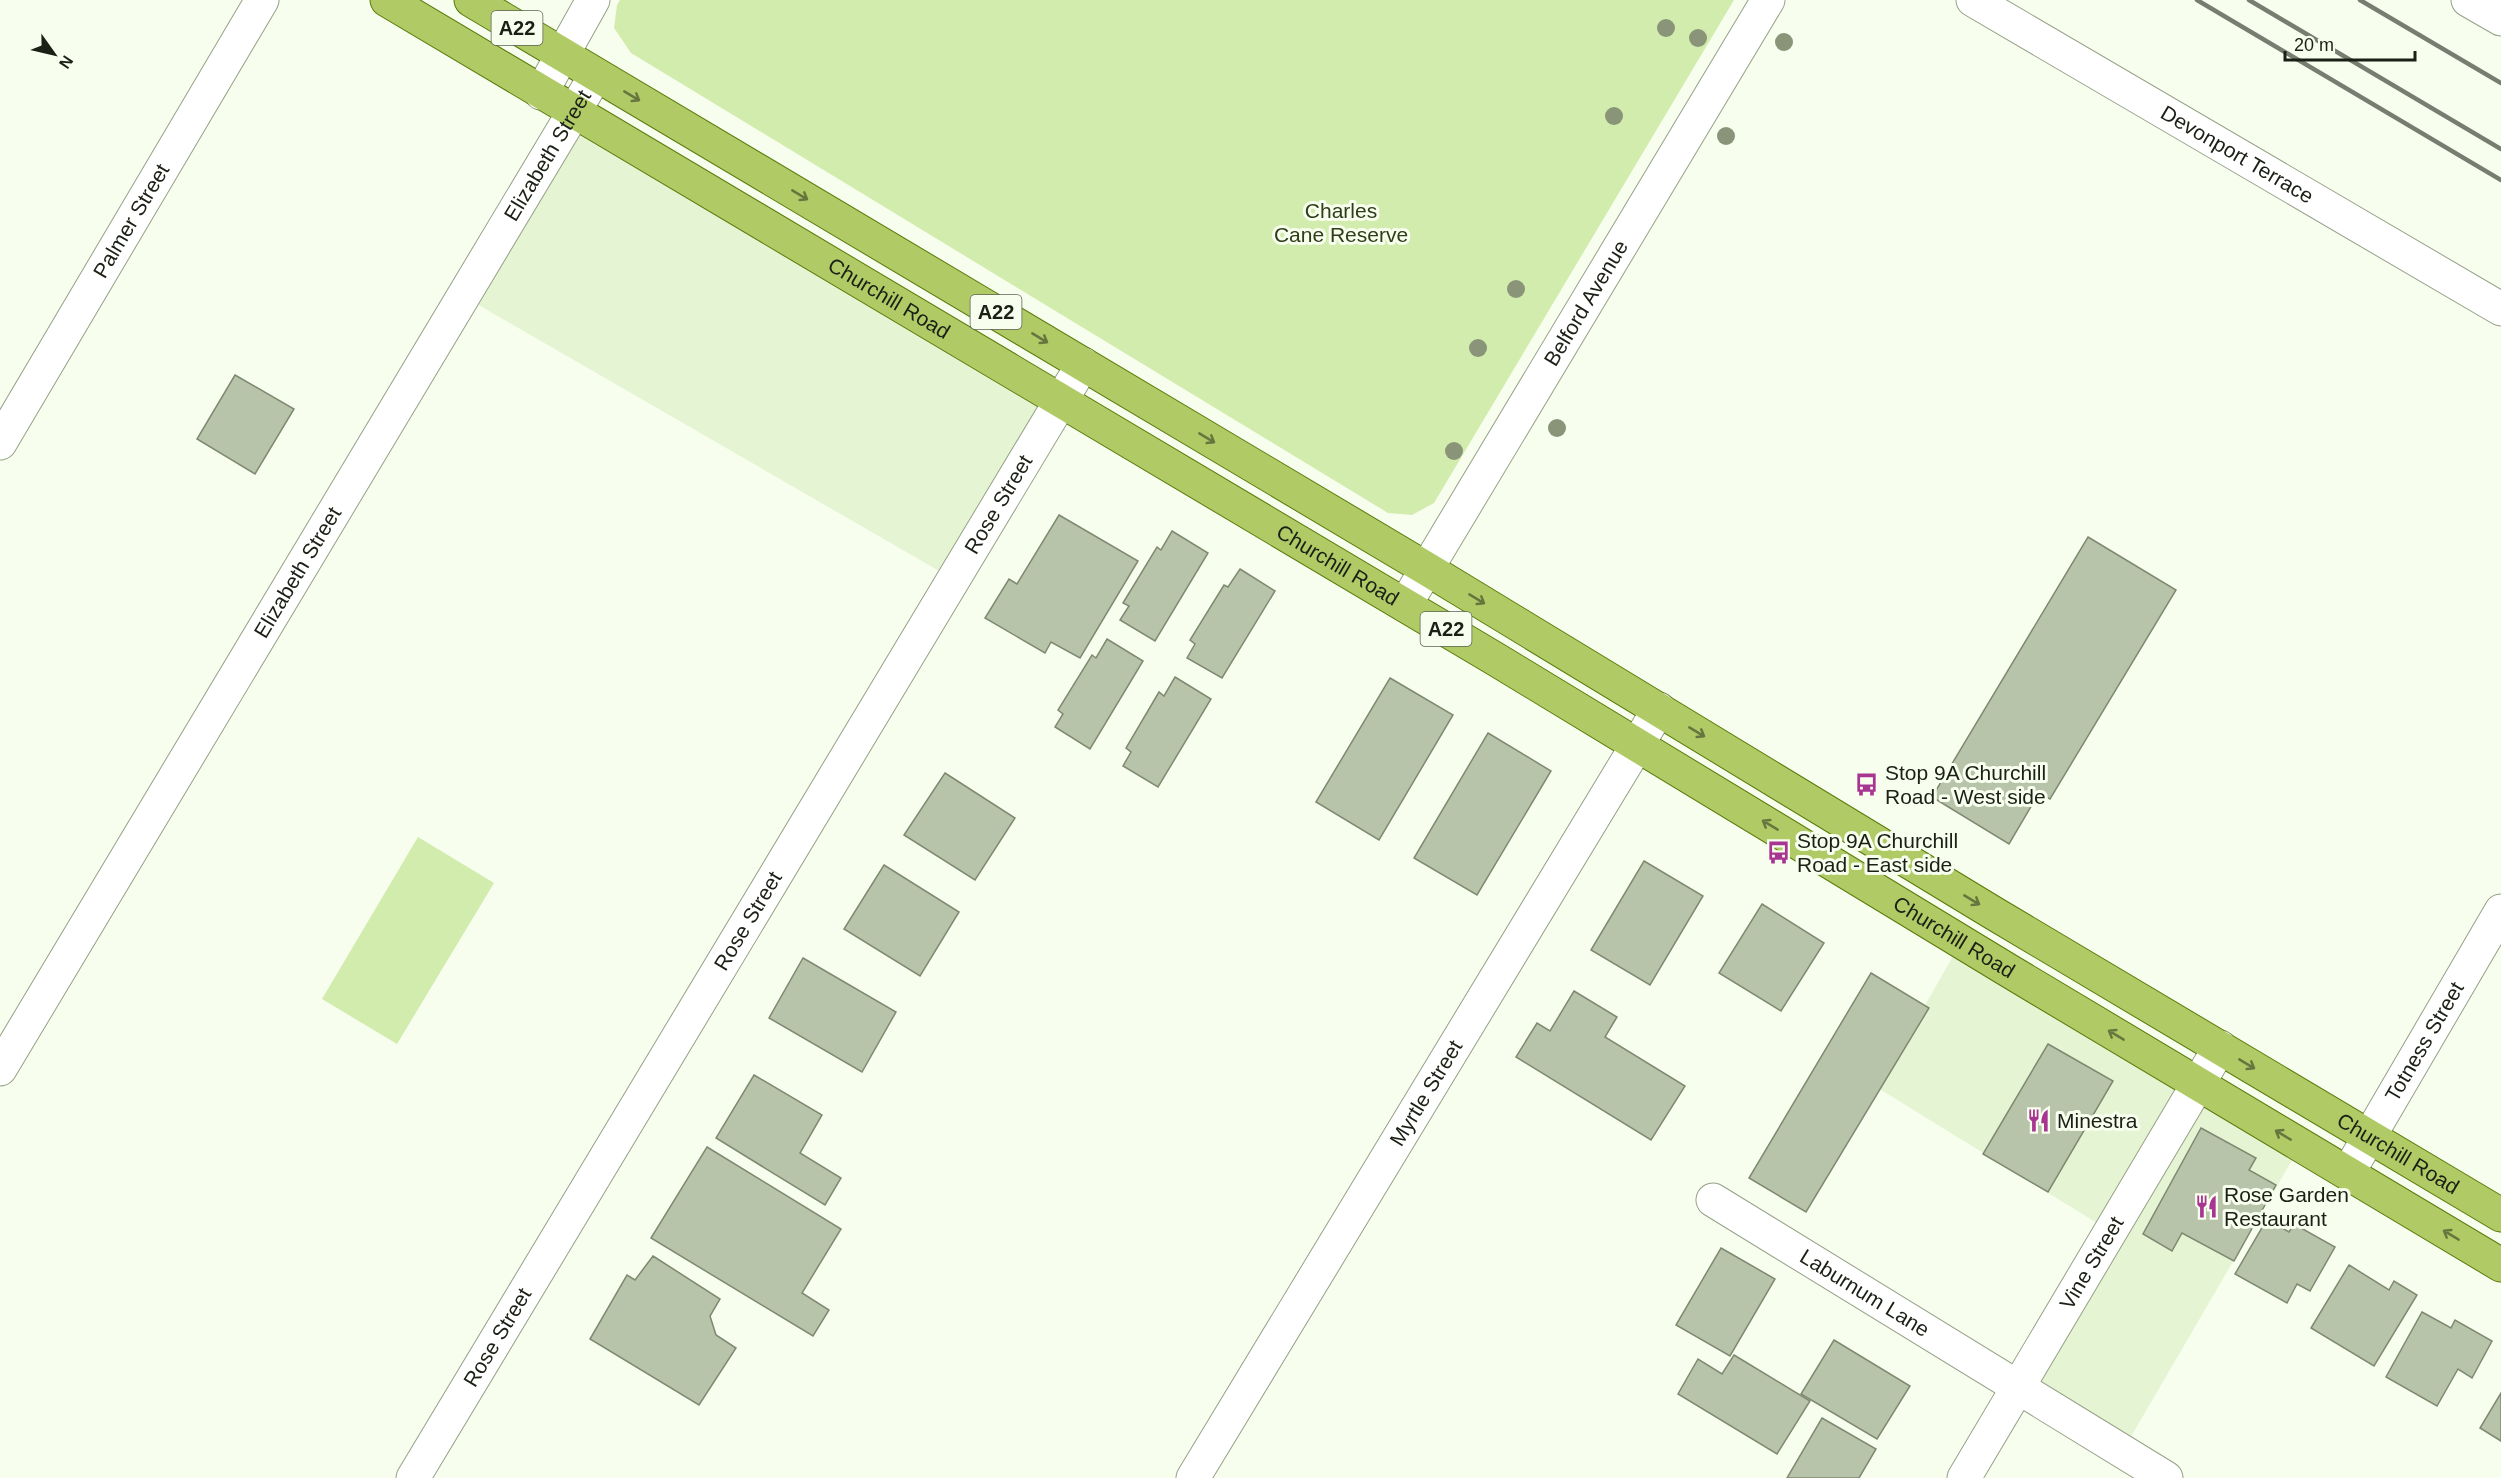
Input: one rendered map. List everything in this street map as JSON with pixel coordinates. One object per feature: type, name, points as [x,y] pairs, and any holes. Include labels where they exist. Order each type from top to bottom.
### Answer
[{"type":"main road","name":"Churchill Road","points":[[387,0],[1405,605],[2501,1265]]},
{"type":"main road","name":"Churchill Road","points":[[471,0],[1426,569],[1984,908],[2501,1215]]},
{"type":"street","name":"Palmer Street","points":[[0,442],[262,0]]},
{"type":"street","name":"Elizabeth Street","points":[[541,93],[564,56],[593,0]]},
{"type":"street","name":"Belford Avenue","points":[[1405,605],[1768,0]]},
{"type":"street","name":"Devonport Terrace","points":[[1973,0],[2501,309]]},
{"type":"street","points":[[2468,0],[2501,20]]},
{"type":"street","name":"Elizabeth Street","points":[[0,1069],[597,75]]},
{"type":"street","name":"Rose Street","points":[[412,1478],[1083,364]]},
{"type":"street","name":"Myrtle Street","points":[[1194,1478],[1659,709]]},
{"type":"street","name":"Totness Street","points":[[2348,1173],[2501,910]]},
{"type":"street","name":"Vine Street","points":[[1964,1478],[2220,1047]]},
{"type":"street","name":"Laburnum Lane","points":[[1713,1200],[2166,1478]]},
{"type":"shaded area","points":[[566,123],[1061,400],[953,579],[463,296]]},
{"type":"shaded area","points":[[1961,942],[2301,1145],[2122,1452],[2018,1388],[2110,1231],[1878,1088]]},
{"type":"green space","name":"Charles Cane Reserve","points":[[620,0],[1734,0],[1434,503],[1412,515],[1388,513],[631,53],[614,28],[617,5]]},
{"type":"green space","points":[[418,837],[494,883],[397,1044],[322,999]]},
{"type":"building","points":[[235,375],[294,409],[255,474],[197,439]]},
{"type":"building","points":[[1059,515],[1138,561],[1080,658],[1051,642],[1045,653],[985,618],[1009,579],[1017,584]]},
{"type":"building","points":[[1172,531],[1208,553],[1155,641],[1120,620],[1129,606],[1123,603],[1157,547],[1161,550]]},
{"type":"building","points":[[2088,537],[2176,590],[2050,799],[2039,793],[2009,844],[1932,797]]},
{"type":"building","points":[[1240,569],[1275,591],[1222,678],[1187,658],[1195,644],[1190,640],[1224,585],[1228,587]]},
{"type":"building","points":[[1107,639],[1143,661],[1090,749],[1055,727],[1063,714],[1058,710],[1092,655],[1096,658]]},
{"type":"building","points":[[1175,677],[1211,699],[1158,787],[1123,766],[1131,752],[1126,748],[1159,692],[1164,696]]},
{"type":"building","points":[[1390,678],[1453,715],[1379,840],[1316,802]]},
{"type":"building","points":[[1488,733],[1551,771],[1477,895],[1414,858]]},
{"type":"building","points":[[945,773],[1015,818],[975,880],[904,835]]},
{"type":"building","points":[[1644,861],[1703,896],[1650,985],[1591,950]]},
{"type":"building","points":[[884,865],[959,912],[920,976],[844,929]]},
{"type":"building","points":[[1762,904],[1824,943],[1781,1011],[1719,973]]},
{"type":"building","points":[[803,958],[896,1012],[862,1072],[769,1018]]},
{"type":"building","points":[[1871,973],[1929,1008],[1806,1212],[1749,1178]]},
{"type":"building","points":[[1574,991],[1617,1017],[1605,1037],[1685,1086],[1651,1140],[1516,1057],[1537,1023],[1550,1031]]},
{"type":"building","points":[[2048,1044],[2113,1081],[2048,1192],[1983,1154]]},
{"type":"building","points":[[754,1075],[822,1115],[800,1153],[841,1178],[825,1205],[716,1138]]},
{"type":"building","points":[[2201,1128],[2256,1158],[2249,1170],[2276,1185],[2234,1261],[2182,1233],[2172,1251],[2143,1234]]},
{"type":"building","points":[[707,1147],[841,1229],[802,1293],[829,1310],[813,1336],[651,1238]]},
{"type":"building","points":[[2267,1219],[2289,1232],[2294,1224],[2335,1247],[2310,1291],[2297,1284],[2287,1303],[2235,1274]]},
{"type":"building","points":[[1721,1248],[1775,1279],[1730,1356],[1676,1325]]},
{"type":"building","points":[[653,1256],[720,1299],[710,1316],[716,1335],[736,1348],[699,1405],[590,1339],[627,1275],[635,1280]]},
{"type":"building","points":[[2349,1265],[2389,1290],[2394,1281],[2417,1295],[2374,1366],[2311,1328]]},
{"type":"building","points":[[2422,1312],[2451,1328],[2455,1320],[2492,1341],[2472,1378],[2458,1369],[2437,1406],[2386,1377]]},
{"type":"building","points":[[1834,1340],[1910,1386],[1877,1439],[1801,1394]]},
{"type":"building","points":[[1734,1355],[1810,1401],[1777,1454],[1678,1394],[1698,1359],[1722,1374]]},
{"type":"building","points":[[2501,1393],[2501,1441],[2480,1428]]},
{"type":"building","points":[[1822,1418],[1876,1449],[1859,1478],[1787,1478]]},
{"type":"railway","points":[[2197,0],[2501,180]]},
{"type":"railway","points":[[2249,0],[2501,149]]},
{"type":"railway","points":[[2360,0],[2501,83]]},
{"type":"place","name":"Stop 9A Churchill Road - West side","points":[[1867,785]]},
{"type":"place","name":"Stop 9A Churchill Road - East side","points":[[1779,853]]},
{"type":"place","name":"Minestra","points":[[2039,1121]]},
{"type":"place","name":"Rose Garden Restaurant","points":[[2206,1207]]}]
